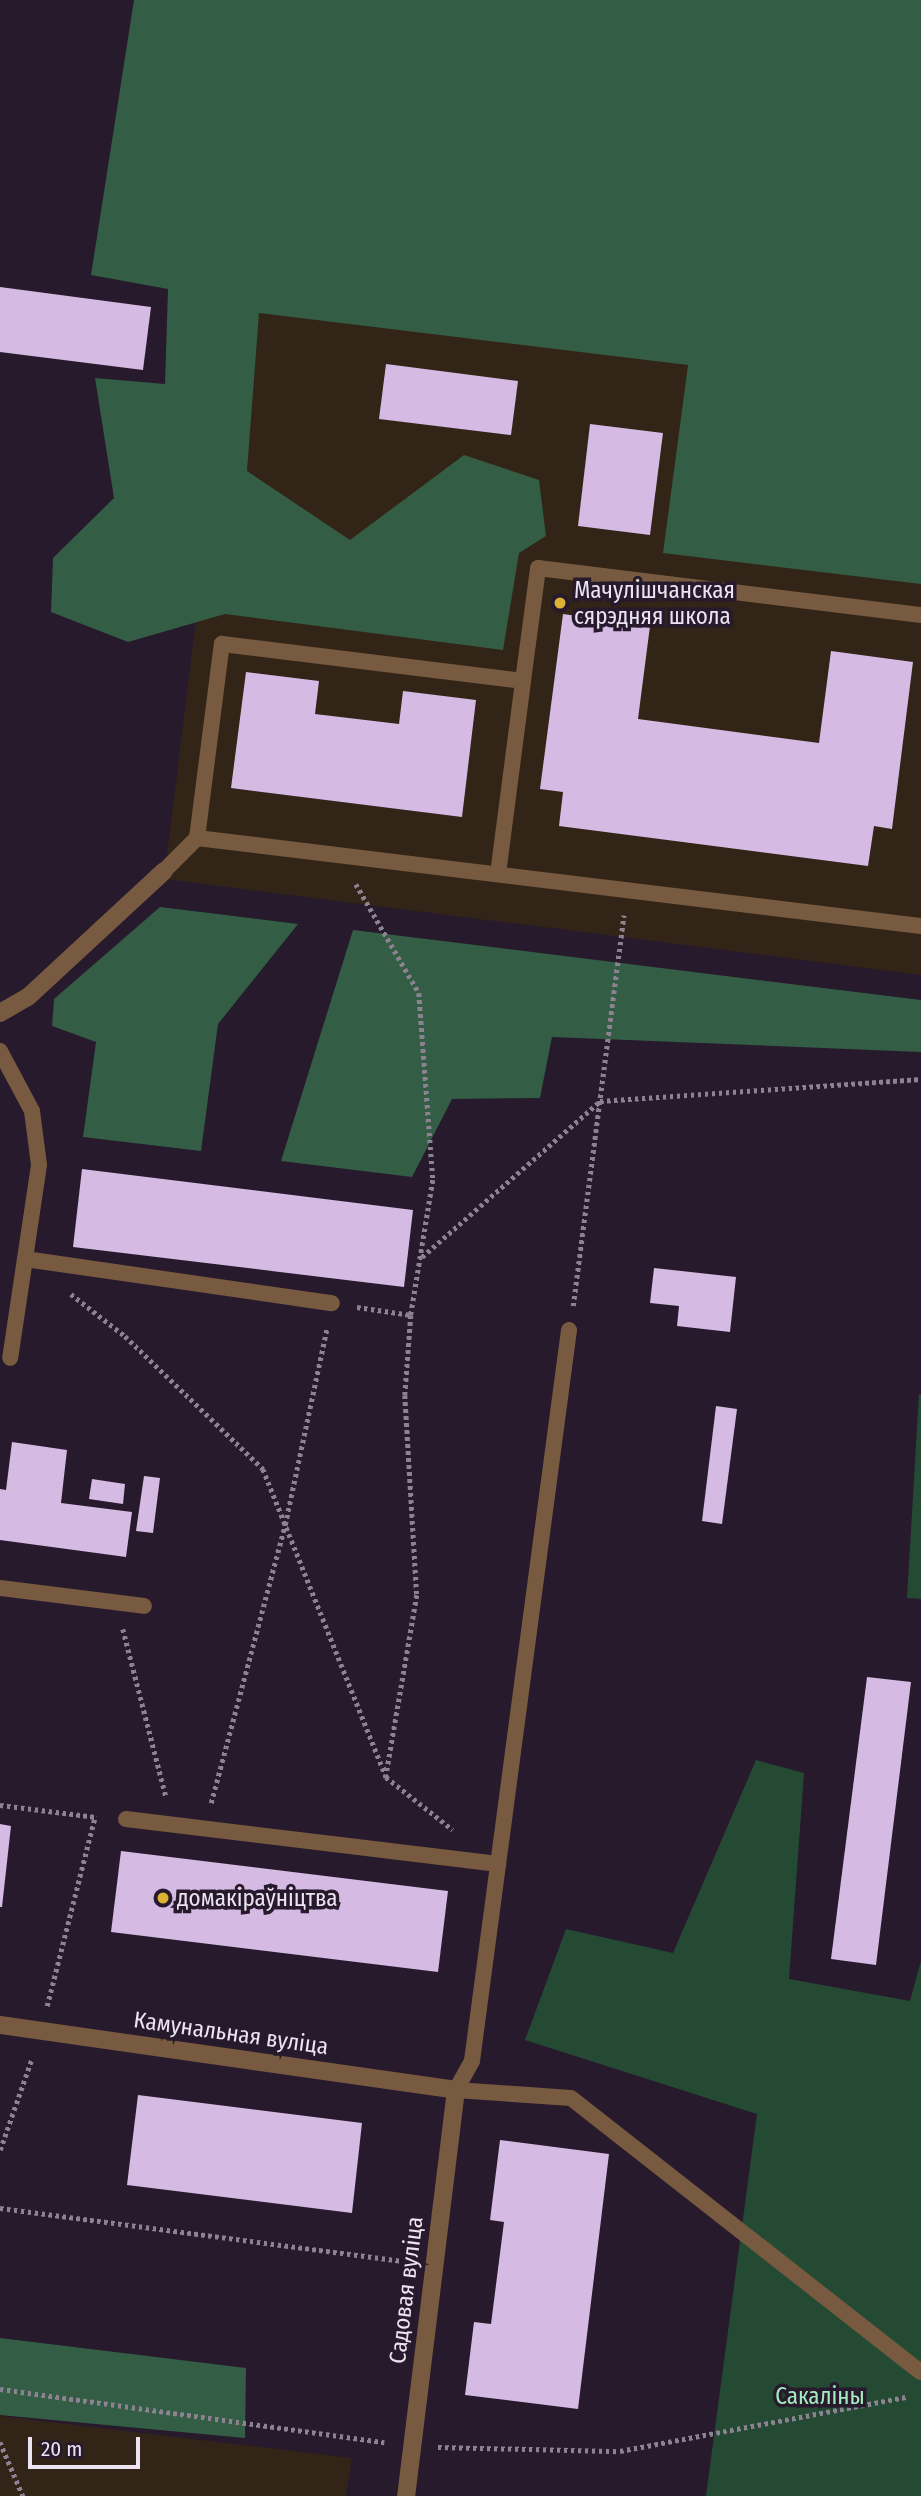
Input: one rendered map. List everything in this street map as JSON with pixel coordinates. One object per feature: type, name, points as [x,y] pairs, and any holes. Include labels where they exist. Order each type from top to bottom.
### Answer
[{"type":"street","points":[[0,1013],[28,997],[164,871]]},
{"type":"street","name":"Камунальная вуліца","points":[[0,2025],[456,2090]]},
{"type":"street","name":"Садовая вуліца","points":[[406,2496],[456,2090]]},
{"type":"lane","points":[[498,874],[538,568],[921,615]]},
{"type":"lane","points":[[164,871],[197,838],[222,645],[523,681]]},
{"type":"lane","points":[[197,838],[921,926]]},
{"type":"lane","points":[[0,1051],[32,1111],[39,1165],[10,1359]]},
{"type":"lane","points":[[25,1259],[332,1303]]},
{"type":"lane","points":[[569,1330],[472,2061],[456,2090],[571,2098],[921,2372]]},
{"type":"lane","points":[[0,1588],[144,1606]]},
{"type":"lane","points":[[126,1819],[498,1864]]},
{"type":"path","points":[[340,856],[419,992],[433,1181],[411,1315],[405,1395],[417,1595],[386,1777]]},
{"type":"path","points":[[569,1330],[628,890]]},
{"type":"path","points":[[422,1257],[600,1101],[921,1079]]},
{"type":"path","points":[[65,1290],[125,1336],[263,1469],[386,1777],[457,1833]]},
{"type":"path","points":[[204,1829],[285,1525],[332,1303],[411,1315]]},
{"type":"path","points":[[117,1603],[173,1825]]},
{"type":"path","points":[[0,1805],[126,1819]]},
{"type":"path","points":[[0,2150],[41,2031],[95,1816]]},
{"type":"path","points":[[0,2208],[433,2265]]},
{"type":"path","points":[[0,2389],[412,2446],[620,2451],[921,2394]]},
{"type":"path","points":[[0,2442],[23,2496]]},
{"type":"shaded area","name":"Мачулішчанская сярэдняя школа","points":[[243,240],[921,326],[921,975],[164,879]]},
{"type":"shaded area","points":[[0,2416],[352,2458],[346,2496],[0,2496]]},
{"type":"green space","points":[[134,0],[921,0],[921,584],[663,553],[688,365],[259,313],[247,471],[350,540],[464,455],[539,480],[546,536],[519,553],[503,650],[225,614],[128,642],[51,612],[53,558],[114,498],[95,378],[165,384],[168,289],[91,275]]},
{"type":"green space","points":[[160,907],[298,924],[218,1024],[201,1151],[83,1137],[96,1042],[52,1026],[54,999]]},
{"type":"green space","points":[[353,930],[921,1000],[921,1052],[552,1037],[540,1098],[452,1099],[412,1177],[281,1161]]},
{"type":"green space","points":[[919,1394],[921,1395],[921,1599],[907,1598]]},
{"type":"green space","name":"Сакаліны","points":[[756,1760],[804,1773],[789,1979],[910,2001],[921,1961],[921,2496],[706,2496],[757,2114],[525,2040],[566,1929],[673,1953]]},
{"type":"green space","points":[[0,2338],[246,2368],[245,2438],[0,2415]]},
{"type":"building","points":[[0,287],[151,307],[143,370],[0,352]]},
{"type":"building","points":[[386,364],[518,381],[511,435],[379,419]]},
{"type":"building","points":[[590,424],[663,433],[650,535],[578,526]]},
{"type":"building","points":[[563,614],[650,626],[638,719],[819,743],[831,651],[913,662],[892,829],[874,826],[868,866],[559,826],[563,792],[540,789]]},
{"type":"building","points":[[246,672],[319,681],[315,714],[399,724],[403,691],[476,700],[462,817],[231,788]]},
{"type":"building","points":[[82,1169],[413,1210],[404,1287],[73,1247]]},
{"type":"building","points":[[654,1268],[736,1277],[730,1332],[677,1326],[679,1306],[650,1303]]},
{"type":"building","points":[[716,1406],[737,1409],[722,1524],[702,1521]]},
{"type":"building","points":[[12,1442],[67,1450],[61,1503],[132,1512],[126,1557],[0,1540],[0,1489],[6,1490]]},
{"type":"building","points":[[144,1476],[160,1478],[153,1533],[136,1531]]},
{"type":"building","points":[[92,1479],[125,1484],[123,1504],[89,1499]]},
{"type":"building","points":[[867,1677],[911,1682],[876,1965],[831,1959]]},
{"type":"building","points":[[0,1824],[11,1826],[2,1907],[0,1907]]},
{"type":"building","points":[[121,1851],[448,1891],[438,1972],[111,1932]]},
{"type":"building","points":[[138,2095],[362,2123],[352,2213],[127,2185]]},
{"type":"building","points":[[500,2140],[609,2154],[578,2409],[465,2395],[474,2322],[491,2324],[504,2222],[490,2220]]},
{"type":"place","name":"Мачулішчанская сярэдняя школа","points":[[560,603]]},
{"type":"place","name":"домакіраўніцтва","points":[[163,1898]]}]
